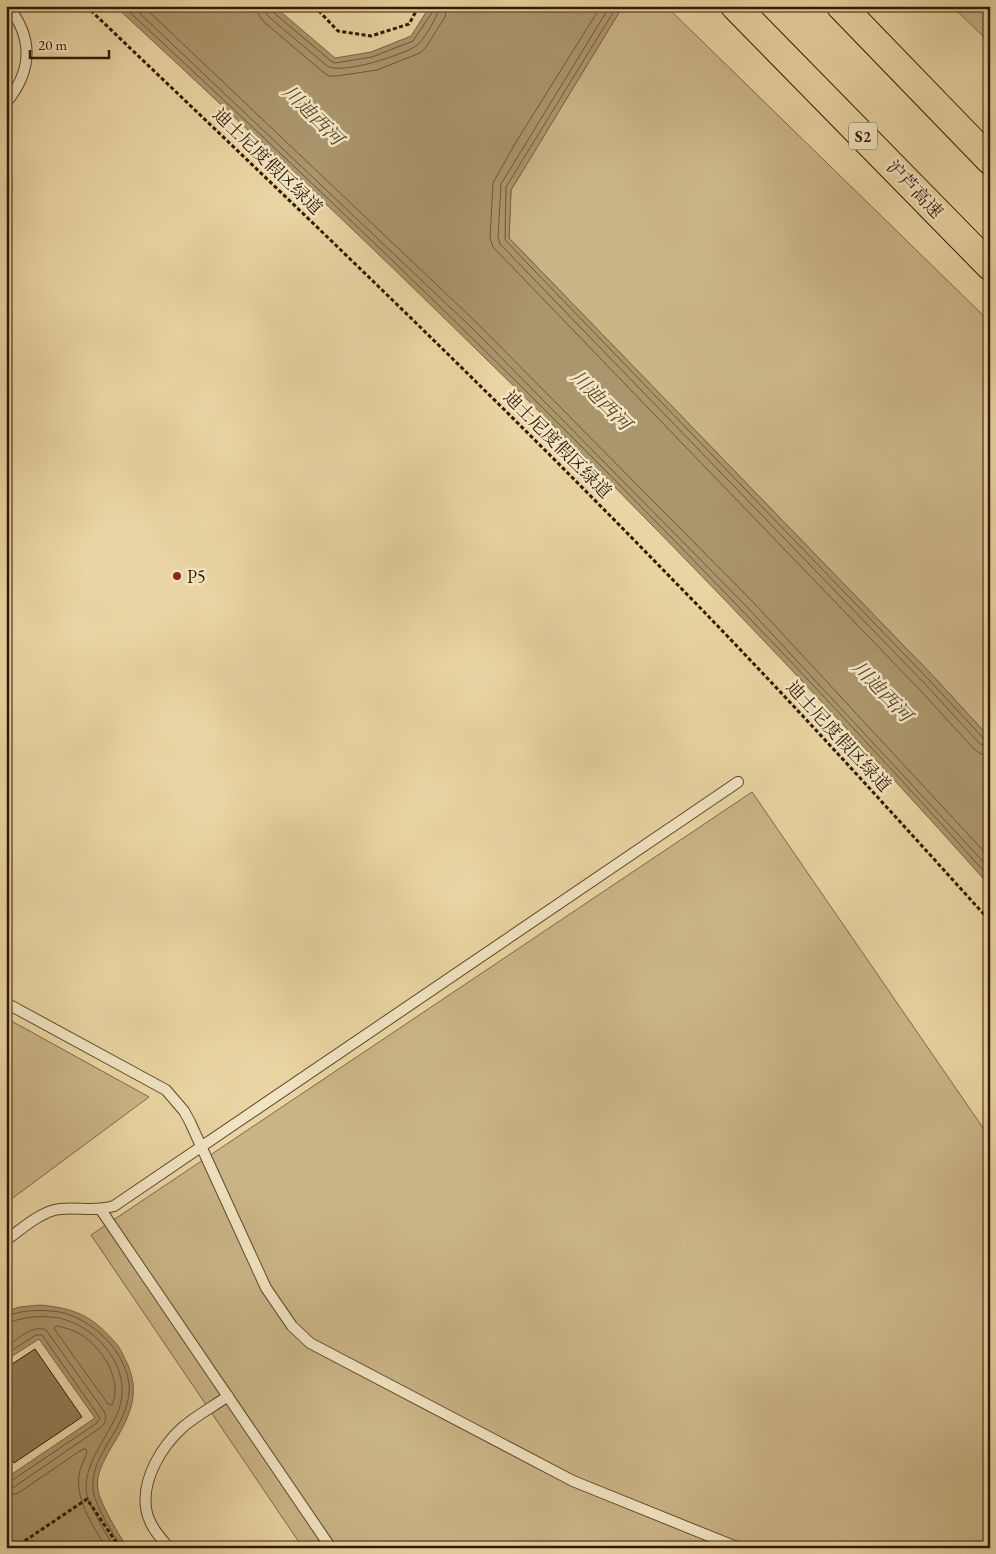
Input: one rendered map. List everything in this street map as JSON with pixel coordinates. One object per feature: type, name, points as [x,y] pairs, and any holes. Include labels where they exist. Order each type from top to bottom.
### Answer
[{"type":"highway","name":"沪芦高速","points":[[734,6],[990,266]]},
{"type":"highway","points":[[841,6],[990,160]]},
{"type":"lane","points":[[6,103],[16,91],[25,73],[27,57],[20,25],[8,6]]},
{"type":"lane","points":[[6,1240],[52,1211],[72,1209],[101,1210],[114,1206],[738,782]]},
{"type":"lane","points":[[6,1003],[166,1090],[184,1110],[266,1288],[292,1326],[310,1343],[573,1481],[739,1548]]},
{"type":"lane","points":[[101,1210],[331,1548]]},
{"type":"lane","points":[[169,1548],[156,1532],[146,1508],[149,1479],[165,1447],[185,1425],[228,1396]]},
{"type":"path","name":"迪士尼度假区绿道","points":[[86,6],[394,301],[666,572],[826,740],[990,921]]},
{"type":"path","points":[[314,6],[338,31],[371,36],[409,24],[419,6]]},
{"type":"path","points":[[14,1548],[87,1499],[120,1548]]},
{"type":"shaded area","points":[[623,6],[666,6],[990,322],[990,738],[934,677],[509,238],[511,190]]},
{"type":"shaded area","points":[[952,6],[990,6],[990,43]]},
{"type":"shaded area","points":[[752,792],[990,1138],[990,1548],[303,1548],[91,1235]]},
{"type":"shaded area","points":[[6,1018],[149,1097],[6,1203]]},
{"type":"water","name":"川迪西河","points":[[115,6],[274,6],[335,58],[371,52],[411,36],[430,6],[623,6],[511,190],[509,238],[934,677],[990,738],[990,886],[780,658],[563,436],[453,326]]},
{"type":"water","points":[[40,1305],[62,1308],[81,1314],[97,1324],[119,1347],[130,1371],[133,1383],[132,1405],[103,1463],[97,1485],[106,1511],[128,1548],[6,1548],[6,1478],[95,1418],[39,1339],[6,1360],[6,1311],[20,1307]]},
{"type":"building","points":[[35,1349],[82,1417],[14,1463],[9,1454],[6,1456],[6,1368]]},
{"type":"place","name":"P5","points":[[177,576]]}]
